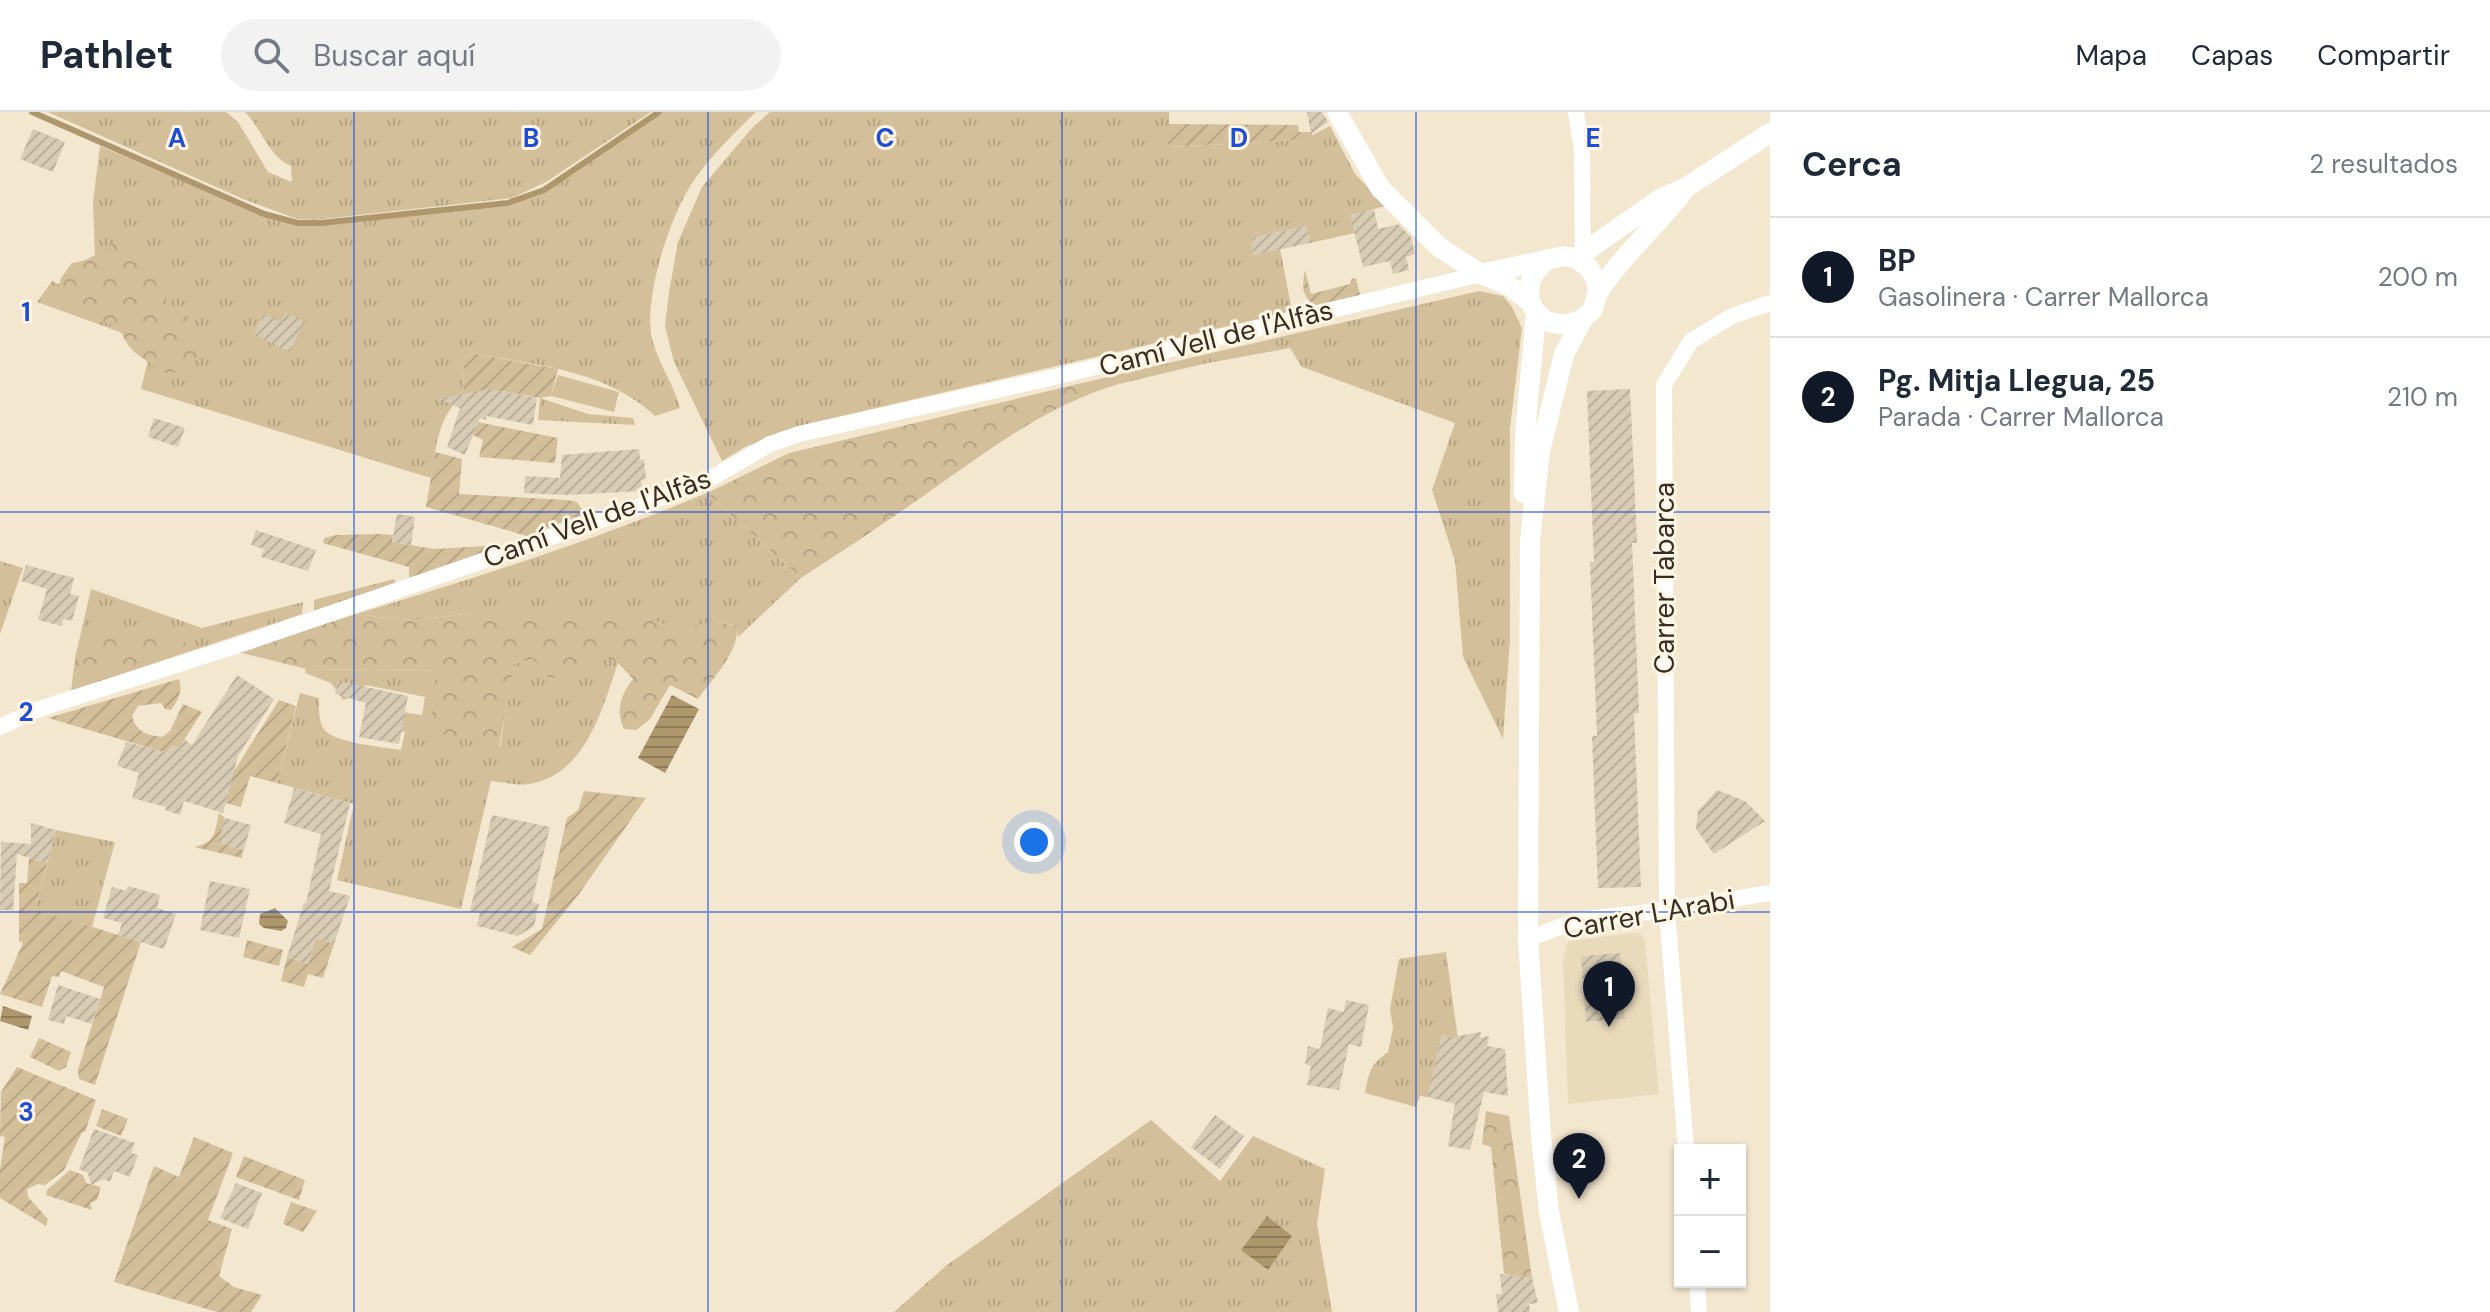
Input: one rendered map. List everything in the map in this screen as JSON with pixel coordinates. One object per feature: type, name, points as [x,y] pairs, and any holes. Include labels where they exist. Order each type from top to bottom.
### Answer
[{"type":"street","points":[[1337,112],[1380,188],[1439,247],[1481,274],[1510,286],[1545,321],[1557,326],[1570,326],[1583,319]]},
{"type":"street","points":[[1576,112],[1582,149],[1581,258],[1595,278],[1598,293]]},
{"type":"street","points":[[1481,274],[1564,256],[1581,258],[1660,199],[1685,188],[1770,133]]},
{"type":"street","points":[[1567,1312],[1549,1212],[1541,1136],[1528,939],[1530,540],[1540,451],[1564,354],[1618,263],[1665,215],[1685,188]]},
{"type":"street","points":[[1530,540],[1524,497],[1525,434],[1534,308],[1528,297],[1530,279],[1539,265],[1549,259]]},
{"type":"street","name":"Camí Vell de l'Alfàs","points":[[0,727],[39,709],[245,643],[630,510],[708,480],[770,444],[799,434],[1046,379],[1481,274]]},
{"type":"street","name":"Carrer Tabarca","points":[[1686,1144],[1667,910],[1664,385],[1691,341],[1732,316],[1770,303]]},
{"type":"street","name":"Carrer L'Arabi","points":[[1528,939],[1578,920],[1667,910],[1770,893]]},
{"type":"street","points":[[1697,1288],[1699,1312]]},
{"type":"shaded area","points":[[672,695],[699,709],[665,773],[638,758]]},
{"type":"shaded area","points":[[275,908],[288,921],[281,931],[259,924],[260,914]]},
{"type":"shaded area","points":[[1641,934],[1645,940],[1659,1094],[1568,1104],[1563,960],[1568,941]]},
{"type":"shaded area","points":[[3,1006],[32,1016],[28,1030],[0,1021]]},
{"type":"shaded area","points":[[1267,1216],[1292,1236],[1268,1270],[1241,1250]]},
{"type":"green space","points":[[48,112],[226,112],[238,122],[268,172],[292,182],[291,166],[276,156],[245,112],[651,112],[546,182],[512,198],[314,220],[297,219],[243,199]]},
{"type":"green space","points":[[663,112],[756,112],[697,176],[678,209],[662,252],[652,296],[651,333],[680,408],[655,416],[635,400],[592,379],[568,371],[470,353],[463,358],[464,394],[443,422],[431,478],[141,389],[166,285],[142,340],[37,302],[52,281],[84,297],[95,260],[93,202],[100,146],[264,216],[299,225],[321,225],[509,206],[545,192]]},
{"type":"green space","points":[[770,112],[1169,112],[1169,147],[1303,140],[1330,126],[1355,174],[1386,206],[1351,215],[1355,233],[1310,243],[1306,226],[1251,238],[1253,255],[1280,249],[1292,311],[799,426],[745,447],[722,461],[674,362],[665,326],[669,292],[678,242],[702,187],[752,128]]},
{"type":"green space","points":[[1169,124],[1298,125],[1299,132],[1311,132],[1312,136],[1303,140],[1168,147]]},
{"type":"green space","points":[[115,241],[128,244],[135,259],[156,268],[169,286],[166,302],[191,319],[198,331],[196,361],[169,375],[132,350],[119,325],[76,314],[56,295],[61,278],[72,263],[95,255]]},
{"type":"green space","points":[[1305,270],[1311,294],[1350,284],[1356,278],[1360,295],[1316,305],[1305,295]]},
{"type":"green space","points":[[1479,291],[1503,296],[1522,328],[1510,428],[1510,639],[1503,739],[1463,657],[1455,561],[1432,490],[1455,423],[1302,367],[1290,348],[1119,384],[1116,375]]},
{"type":"green space","points":[[470,353],[558,369],[551,396],[540,398],[501,391],[464,394],[463,358]]},
{"type":"green space","points":[[558,375],[619,392],[614,412],[551,396]]},
{"type":"green space","points":[[1116,375],[1119,384],[1071,402],[1027,426],[801,578],[707,493],[789,453]]},
{"type":"green space","points":[[540,398],[588,414],[633,418],[635,425],[538,420]]},
{"type":"green space","points":[[478,422],[558,438],[555,463],[479,457],[483,440],[473,435]]},
{"type":"green space","points":[[435,452],[462,459],[459,494],[568,500],[577,502],[585,514],[527,536],[426,507]]},
{"type":"green space","points":[[707,493],[801,578],[738,637],[737,626],[714,621],[679,631],[659,622],[472,613],[408,621],[356,614],[577,543]]},
{"type":"green space","points":[[336,535],[393,535],[392,542],[434,549],[485,546],[484,552],[409,579],[409,567],[323,543],[324,538]]},
{"type":"green space","points":[[0,561],[23,568],[0,634]]},
{"type":"green space","points":[[394,579],[396,583],[314,611],[314,600]]},
{"type":"green space","points":[[91,589],[202,628],[303,602],[302,614],[71,691],[75,658]]},
{"type":"green space","points":[[606,612],[659,622],[679,630],[713,621],[737,626],[737,635],[730,655],[698,699],[670,685],[650,719],[636,730],[624,729],[621,722],[621,703],[633,679],[618,663],[601,654],[592,667],[569,681],[546,676],[533,659],[514,664],[499,747],[429,731],[439,671],[306,669],[238,652],[356,614],[408,621],[472,613]]},
{"type":"green space","points":[[119,630],[168,633],[187,644],[177,654],[140,661],[105,676],[80,680],[79,669],[84,653],[94,643]]},
{"type":"green space","points":[[601,653],[618,663],[598,719],[578,754],[565,768],[549,778],[529,784],[491,781],[461,909],[337,880],[354,804],[277,783],[300,693],[319,698],[321,722],[329,734],[359,744],[401,750],[405,732],[399,731],[402,712],[422,715],[425,697],[366,685],[356,696],[343,700],[331,683],[305,673],[306,669],[439,671],[500,747],[513,664],[533,659],[592,667]]},
{"type":"green space","points":[[179,679],[179,695],[171,710],[165,709],[161,703],[138,706],[132,716],[143,732],[162,737],[170,731],[183,704],[202,712],[179,748],[172,745],[167,753],[48,718]]},
{"type":"green space","points":[[279,700],[296,706],[277,783],[250,776],[241,807],[225,803],[234,771]]},
{"type":"green space","points":[[584,791],[646,798],[579,894],[530,955],[512,947],[542,929],[567,818],[578,810]]},
{"type":"green space","points":[[219,813],[225,818],[219,843],[243,850],[242,858],[194,847],[210,840]]},
{"type":"green space","points":[[56,830],[115,842],[92,927],[35,909]]},
{"type":"green space","points":[[29,858],[47,863],[35,909],[141,942],[95,1085],[79,1079],[78,1070],[104,987],[61,971],[59,977],[52,976],[42,1007],[0,994],[23,943],[19,941],[19,883],[27,883]]},
{"type":"green space","points":[[316,938],[334,944],[323,978],[308,974],[304,987],[281,981],[287,957],[308,964]]},
{"type":"green space","points":[[247,940],[283,950],[279,966],[243,957]]},
{"type":"green space","points":[[1446,952],[1458,1039],[1442,1035],[1428,1097],[1420,1096],[1416,1107],[1365,1093],[1371,1070],[1388,1052],[1393,1028],[1390,1009],[1399,959]]},
{"type":"green space","points":[[39,1038],[71,1052],[66,1067],[59,1071],[30,1057]]},
{"type":"green space","points":[[17,1067],[96,1100],[85,1132],[82,1132],[64,1170],[45,1185],[38,1184],[27,1189],[28,1197],[48,1219],[46,1226],[0,1198],[5,1137],[0,1136],[1,1092]]},
{"type":"green space","points":[[102,1109],[128,1119],[121,1136],[96,1126]]},
{"type":"green space","points":[[1486,1111],[1509,1116],[1532,1278],[1504,1274],[1491,1147],[1482,1144]]},
{"type":"green space","points":[[1151,1120],[1220,1181],[1253,1136],[1325,1169],[1317,1224],[1332,1312],[894,1312],[947,1265]]},
{"type":"green space","points":[[194,1137],[233,1153],[208,1220],[232,1229],[219,1276],[234,1287],[262,1295],[251,1312],[217,1312],[114,1282],[154,1166],[179,1177]]},
{"type":"green space","points":[[244,1156],[305,1180],[299,1200],[236,1177]]},
{"type":"green space","points":[[70,1170],[83,1175],[86,1183],[101,1187],[97,1200],[90,1203],[92,1210],[46,1195],[47,1190]]},
{"type":"green space","points":[[291,1202],[317,1211],[303,1232],[283,1224]]},
{"type":"building","points":[[1307,112],[1322,112],[1328,122],[1311,134]]},
{"type":"building","points":[[33,129],[65,142],[53,172],[20,159]]},
{"type":"building","points":[[1374,209],[1378,229],[1398,224],[1411,237],[1415,254],[1406,257],[1409,270],[1393,274],[1390,261],[1363,267],[1350,215]]},
{"type":"building","points":[[1306,226],[1310,243],[1253,255],[1251,238]]},
{"type":"building","points":[[285,313],[304,321],[290,352],[254,335],[263,314],[281,322]]},
{"type":"building","points":[[490,389],[537,398],[533,425],[486,416],[486,420],[480,418],[465,455],[447,447],[460,408],[438,399]]},
{"type":"building","points":[[1630,389],[1637,543],[1632,543],[1639,713],[1634,713],[1641,887],[1598,888],[1592,736],[1597,736],[1590,562],[1594,562],[1587,391]]},
{"type":"building","points":[[154,418],[185,428],[178,447],[148,437]]},
{"type":"building","points":[[639,449],[646,479],[641,480],[642,491],[566,495],[524,493],[525,476],[560,478],[562,455]]},
{"type":"building","points":[[397,514],[415,517],[411,545],[392,542]]},
{"type":"building","points":[[256,530],[316,550],[308,571],[261,557],[264,549],[251,545]]},
{"type":"building","points":[[26,565],[74,578],[70,594],[79,596],[72,621],[63,619],[62,626],[38,620],[47,589],[21,581]]},
{"type":"building","points":[[237,675],[274,699],[238,756],[223,813],[184,801],[180,815],[165,810],[166,807],[132,798],[139,773],[117,766],[126,742],[167,753],[172,745],[179,748],[184,739],[192,745]]},
{"type":"building","points":[[338,681],[408,696],[399,744],[359,737],[366,703],[335,694]]},
{"type":"building","points":[[294,788],[350,803],[329,891],[350,896],[334,944],[316,938],[308,964],[287,957],[306,903],[321,834],[284,823]]},
{"type":"building","points":[[1717,790],[1745,801],[1765,821],[1714,854],[1696,829],[1698,811]]},
{"type":"building","points":[[492,815],[550,827],[532,902],[539,904],[534,926],[518,936],[477,926],[480,913],[470,911]]},
{"type":"building","points":[[225,818],[251,825],[244,850],[218,843]]},
{"type":"building","points":[[31,823],[56,830],[47,863],[17,854],[13,910],[0,910],[1,842],[31,844]]},
{"type":"building","points":[[210,881],[250,889],[239,938],[200,930]]},
{"type":"building","points":[[128,886],[160,895],[157,908],[176,914],[164,949],[118,935],[122,923],[103,918],[112,887],[126,891]]},
{"type":"building","points":[[1620,953],[1625,1019],[1586,1022],[1581,956]]},
{"type":"building","points":[[58,985],[100,999],[92,1024],[66,1016],[64,1024],[48,1020]]},
{"type":"building","points":[[1346,1000],[1369,1005],[1361,1047],[1349,1044],[1339,1090],[1307,1085],[1311,1066],[1305,1064],[1308,1046],[1320,1049],[1328,1008],[1344,1012]]},
{"type":"building","points":[[1481,1032],[1480,1038],[1489,1036],[1487,1046],[1505,1049],[1508,1096],[1484,1092],[1470,1150],[1448,1146],[1455,1104],[1427,1097],[1442,1035],[1452,1037]]},
{"type":"building","points":[[1215,1115],[1244,1136],[1220,1169],[1191,1147]]},
{"type":"building","points":[[94,1129],[135,1143],[131,1153],[138,1155],[130,1177],[114,1171],[110,1182],[104,1179],[91,1185],[88,1173],[79,1169]]},
{"type":"building","points":[[236,1183],[262,1193],[248,1229],[220,1218]]},
{"type":"building","points":[[1500,1274],[1532,1278],[1538,1303],[1529,1304],[1530,1312],[1498,1312],[1496,1294],[1502,1294]]},
{"type":"waterway","points":[[32,112],[264,214],[298,223],[508,203],[544,190],[659,112]]},
{"type":"place","name":"BP","points":[[1609,1027]]},
{"type":"place","name":"Pg. Mitja Llegua, 25","points":[[1579,1199]]}]
